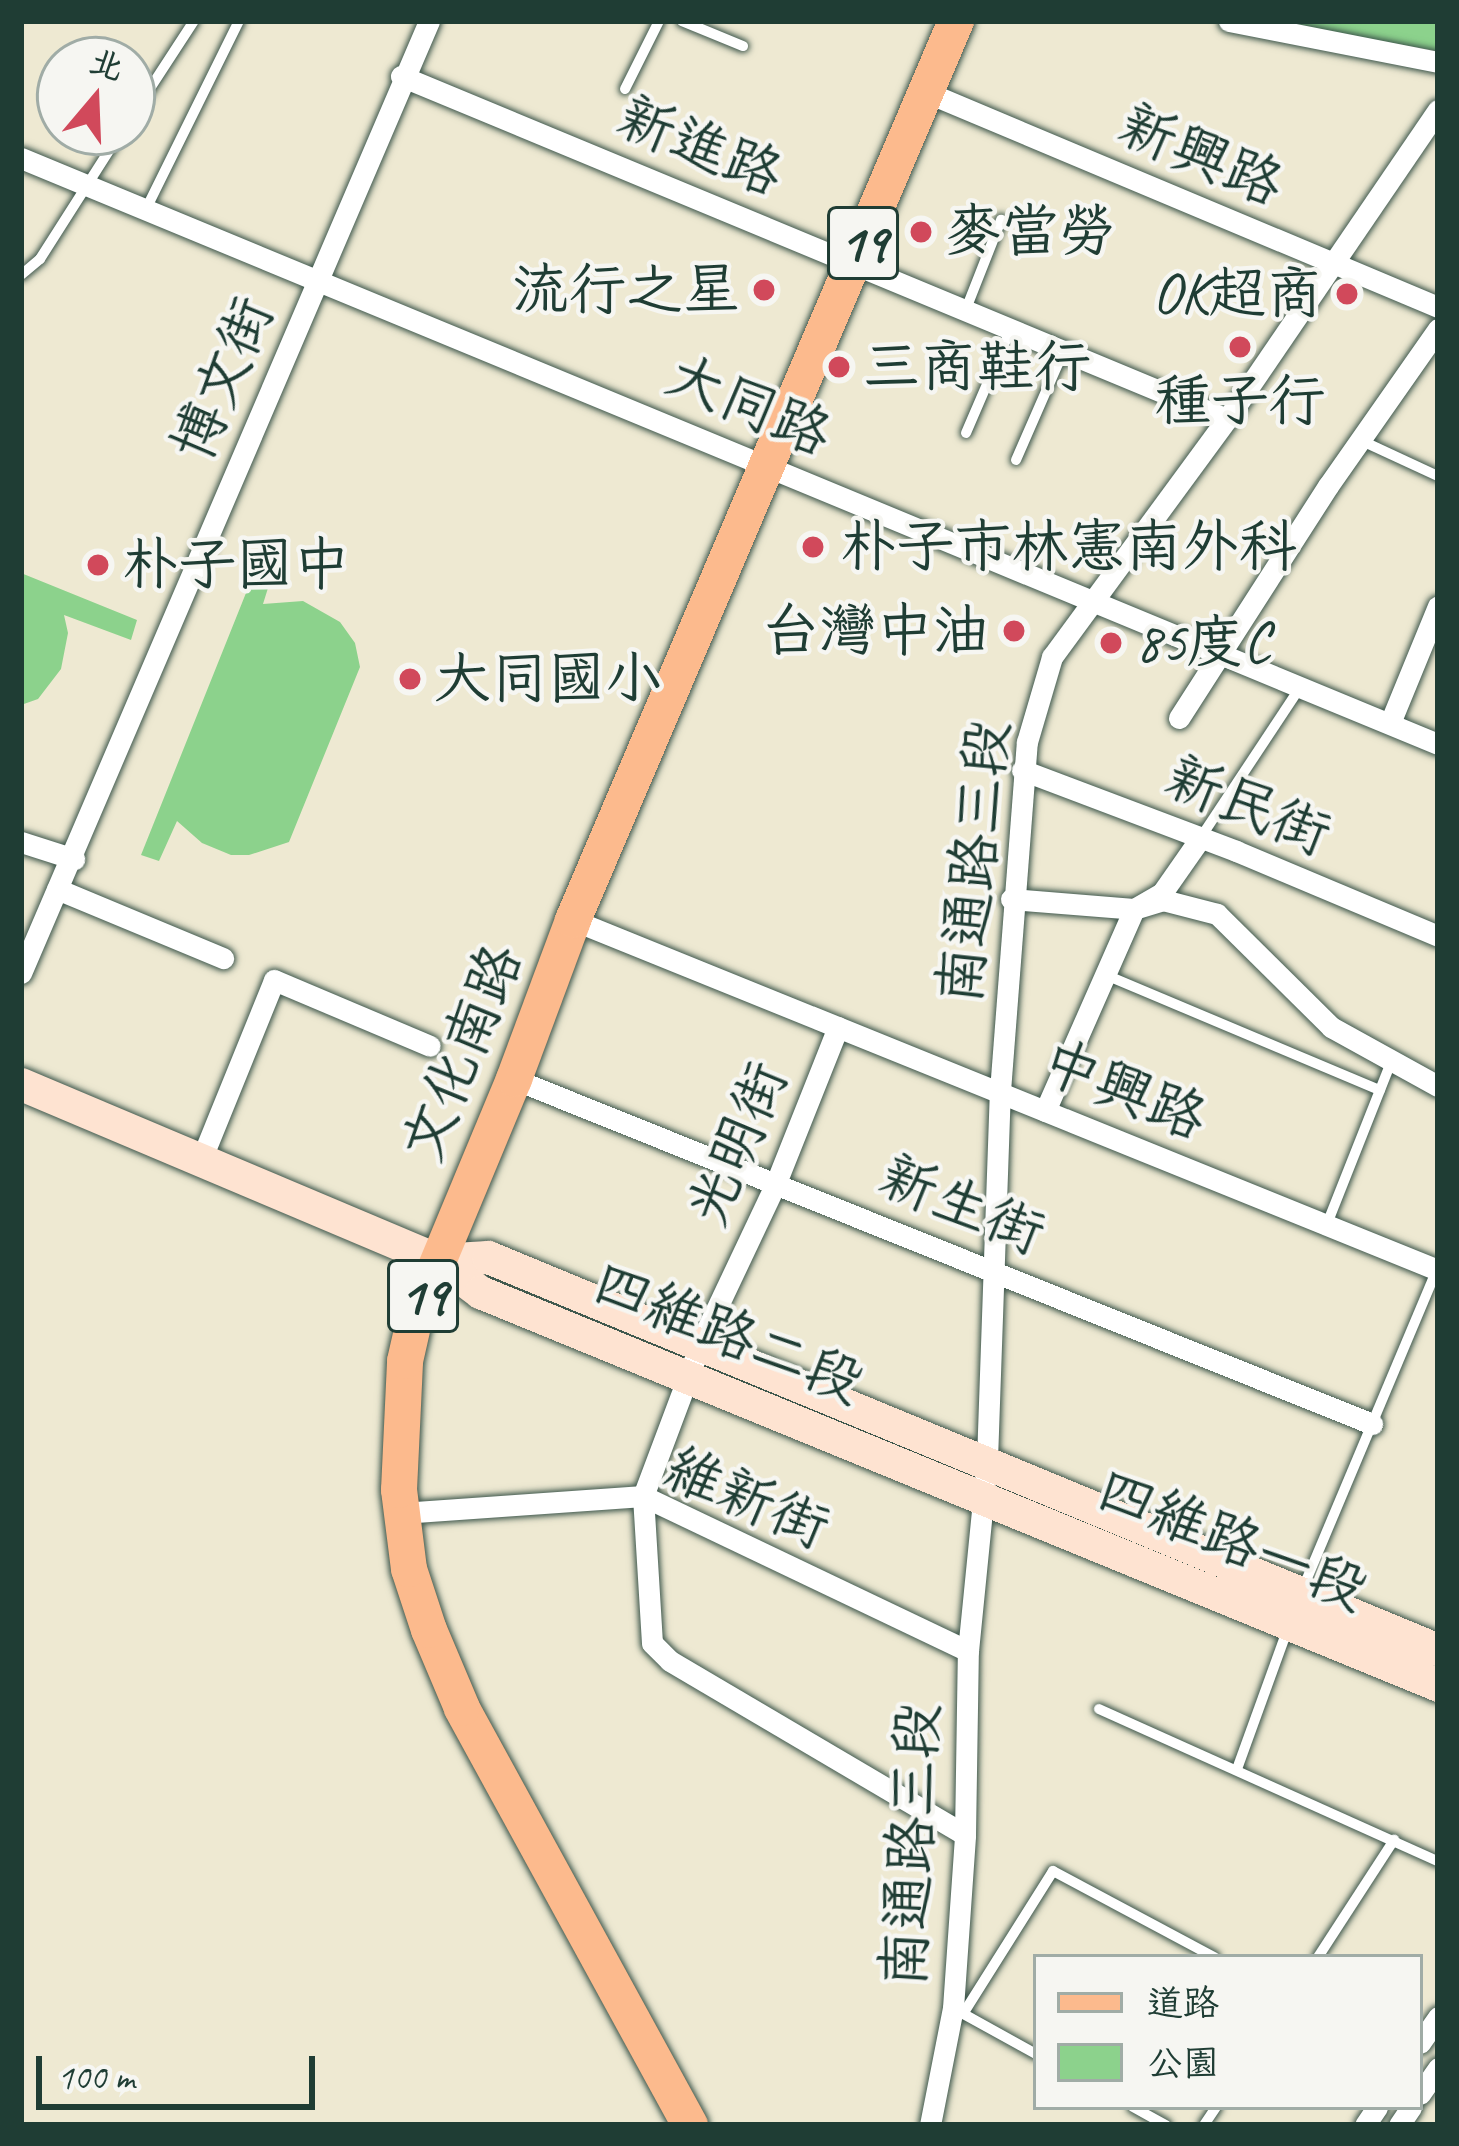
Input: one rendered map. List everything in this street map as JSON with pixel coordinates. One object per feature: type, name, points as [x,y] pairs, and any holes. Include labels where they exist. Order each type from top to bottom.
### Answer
[{"type":"main road","name":"文化南路","points":[[690,2125],[462,1708],[409,1569],[398,1452],[405,1360],[437,1260],[514,1079],[573,920],[956,21]]},
{"type":"street","name":"博文街","points":[[21,973],[74,859],[401,76],[429,21]]},
{"type":"street","points":[[1228,21],[1438,62]]},
{"type":"street","name":"新進路","points":[[401,76],[856,261],[1227,419]]},
{"type":"street","name":"新興路","points":[[926,92],[1438,307]]},
{"type":"street","name":"南通路三段","points":[[930,2125],[958,2011],[968,1651],[987,1460],[1000,1091],[1022,770],[1052,657],[1227,419],[1438,110]]},
{"type":"street","name":"大同路","points":[[21,158],[771,464],[1088,604],[1223,654],[1438,744]]},
{"type":"street","points":[[1179,718],[1438,329]]},
{"type":"street","points":[[1390,724],[1438,606]]},
{"type":"street","name":"新民街","points":[[1022,770],[1201,837],[1438,936]]},
{"type":"street","points":[[1045,1111],[1134,909],[1162,893],[1201,837]]},
{"type":"street","points":[[21,842],[74,859]]},
{"type":"street","points":[[57,889],[224,958]]},
{"type":"street","points":[[1011,899],[1134,909],[1163,899],[1217,914],[1331,1027],[1438,1086]]},
{"type":"street","name":"中興路","points":[[573,920],[1437,1270]]},
{"type":"street","points":[[201,1160],[274,980],[430,1046]]},
{"type":"street","name":"光明街","points":[[838,1027],[776,1183],[695,1358],[643,1496],[652,1643],[670,1660],[965,1835]]},
{"type":"street","name":"新生街","points":[[514,1079],[994,1268],[1372,1424]]},
{"type":"street","name":"四維路二段","points":[[21,1084],[437,1260],[488,1257],[984,1497]]},
{"type":"street","name":"四維路二段","points":[[695,1358],[987,1460]]},
{"type":"street","name":"四維路一段","points":[[987,1460],[1296,1607],[1438,1684]]},
{"type":"street","name":"維新街","points":[[401,1513],[643,1496],[968,1651]]},
{"type":"street","name":"四維路一段","points":[[984,1497],[1296,1607],[1438,1650]]},
{"type":"lane","points":[[156,79],[194,21]]},
{"type":"lane","points":[[146,209],[239,21]]},
{"type":"lane","points":[[626,89],[659,21]]},
{"type":"lane","points":[[682,21],[743,46]]},
{"type":"lane","points":[[21,275],[40,259],[106,156]]},
{"type":"lane","points":[[966,308],[1001,220]]},
{"type":"lane","points":[[966,434],[1011,328]]},
{"type":"lane","points":[[1016,460],[1064,350]]},
{"type":"lane","points":[[1360,440],[1438,476]]},
{"type":"lane","points":[[1201,837],[1301,686]]},
{"type":"lane","points":[[1102,974],[1380,1090]]},
{"type":"lane","points":[[1327,1225],[1392,1060]]},
{"type":"lane","points":[[1238,1769],[1296,1607],[1437,1270]]},
{"type":"lane","points":[[1099,1709],[1438,1861]]},
{"type":"lane","points":[[1320,1954],[1394,1840]]},
{"type":"lane","points":[[1033,2052],[958,2011],[1053,1871],[1208,1954]]},
{"type":"lane","points":[[1138,2110],[1166,2125]]},
{"type":"green space","points":[[1264,21],[1438,21],[1438,51]]},
{"type":"green space","points":[[21,573],[137,620],[131,640],[64,615],[68,633],[61,669],[38,699],[21,705]]},
{"type":"green space","points":[[250,583],[268,588],[263,604],[303,601],[340,622],[355,643],[360,667],[289,842],[249,855],[231,855],[202,843],[177,821],[159,861],[141,855]]},
{"type":"place","name":"麥當勞","points":[[921,232]]},
{"type":"place","name":"流行之星","points":[[764,290]]},
{"type":"place","name":"OK超商","points":[[1347,294]]},
{"type":"place","name":"種子行","points":[[1240,347]]},
{"type":"place","name":"三商鞋行","points":[[839,367]]},
{"type":"place","name":"朴子市林憲南外科","points":[[813,547]]},
{"type":"place","name":"朴子國中","points":[[98,565]]},
{"type":"place","name":"台灣中油","points":[[1014,631]]},
{"type":"place","name":"85度C","points":[[1111,643]]},
{"type":"place","name":"大同國小","points":[[410,679]]}]
